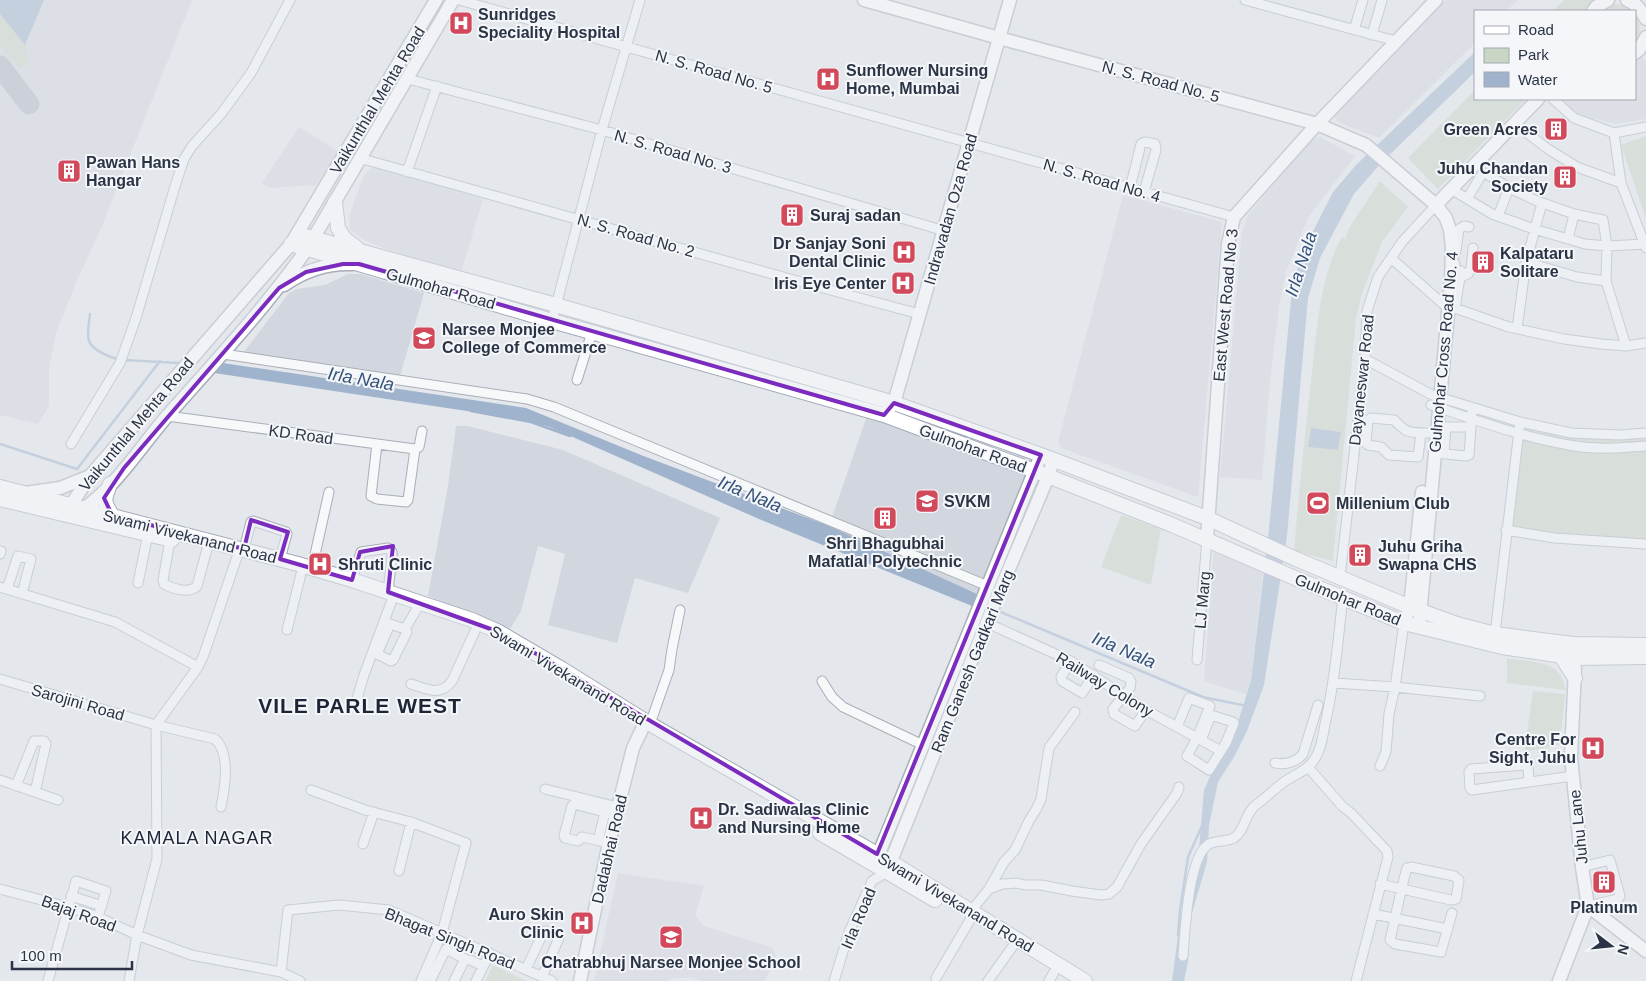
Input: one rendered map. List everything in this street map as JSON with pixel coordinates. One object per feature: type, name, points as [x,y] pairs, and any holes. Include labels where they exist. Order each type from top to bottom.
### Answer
[{"type":"main road","points":[[335,202],[338,228],[361,258]]},
{"type":"main road","name":"Gulmohar Road","points":[[295,239],[361,258],[470,297],[884,415],[1206,539],[1295,578],[1404,622],[1502,647],[1562,656],[1576,658],[1646,657]]},
{"type":"main road","name":"Gulmohar Road","points":[[361,258],[474,282],[890,402],[1207,518],[1296,559],[1415,609],[1457,624],[1495,634],[1573,644],[1646,645]]},
{"type":"main road","points":[[470,297],[474,282]]},
{"type":"main road","points":[[110,484],[104,498],[105,504],[112,516]]},
{"type":"main road","name":"Swami Vivekanand Road","points":[[0,487],[25,493],[71,510],[170,540],[207,549],[240,551],[280,559],[390,596],[472,620],[499,632],[562,669],[648,724],[1084,981]]},
{"type":"main road","name":"Swami Vivekanand Road","points":[[0,499],[71,510],[85,509],[352,580],[433,612],[498,642],[648,724]]},
{"type":"main road","points":[[1562,656],[1575,678]]},
{"type":"main road","name":"Swami Vivekanand Road","points":[[970,915],[1051,976],[1069,981]]},
{"type":"street","points":[[71,444],[121,359],[136,318],[184,159],[192,146],[221,114],[250,73],[290,0]]},
{"type":"street","name":"Vaikunthlal Mehta Road","points":[[71,510],[90,476],[108,454],[295,239],[436,0]]},
{"type":"street","name":"Vaikunthlal Mehta Road","points":[[85,509],[110,484],[279,288],[335,202],[453,0]]},
{"type":"street","name":"N. S. Road No. 5","points":[[459,0],[966,142]]},
{"type":"street","points":[[552,321],[602,130],[640,0]]},
{"type":"street","name":"N. S. Road No. 5","points":[[864,0],[1317,124],[1366,145],[1436,205]]},
{"type":"street","name":"Indravadan Oza Road","points":[[890,402],[966,142],[995,37],[1002,0]]},
{"type":"street","name":"Indravadan Oza Road","points":[[995,37],[1010,0]]},
{"type":"street","points":[[1354,30],[1363,0]]},
{"type":"street","points":[[1372,34],[1382,0]]},
{"type":"street","name":"East West Road No 3","points":[[1206,539],[1228,244],[1234,217],[1317,124],[1436,0]]},
{"type":"street","points":[[1594,10],[1608,0]]},
{"type":"street","points":[[1249,1],[1396,41]]},
{"type":"street","points":[[1631,1],[1640,9],[1646,19]]},
{"type":"street","points":[[1358,18],[1375,23]]},
{"type":"street","points":[[1640,53],[1646,37]]},
{"type":"street","name":"N. S. Road No. 3","points":[[408,79],[602,130],[938,229]]},
{"type":"street","points":[[407,172],[437,86]]},
{"type":"street","points":[[1436,205],[1537,100]]},
{"type":"street","points":[[1553,100],[1574,118],[1614,133],[1646,128]]},
{"type":"street","points":[[1514,123],[1548,150],[1577,167],[1621,183]]},
{"type":"street","points":[[1451,189],[1502,219],[1534,230],[1586,244],[1607,246],[1646,245],[1621,183],[1614,133]]},
{"type":"street","name":"Indravadan Oza Road","points":[[890,402],[912,312],[966,142]]},
{"type":"street","name":"N. S. Road No. 4","points":[[966,142],[1234,217]]},
{"type":"street","points":[[1130,188],[1141,144],[1145,142],[1155,144],[1156,150],[1144,192]]},
{"type":"street","name":"N. S. Road No. 2","points":[[359,158],[912,312]]},
{"type":"street","points":[[1470,194],[1483,173],[1510,189],[1542,203],[1574,214],[1603,220],[1607,246],[1606,281],[1626,346]]},
{"type":"street","points":[[1502,219],[1510,189]]},
{"type":"street","points":[[1517,329],[1517,292],[1542,203]]},
{"type":"street","name":"Gulmohar Cross Road No. 4","points":[[1419,626],[1415,609],[1425,433],[1436,401],[1449,307],[1454,229],[1436,205]]},
{"type":"street","name":"Gulmohar Cross Road No. 4","points":[[1436,205],[1442,222],[1445,244],[1449,307]]},
{"type":"street","name":"Dayaneswar Road","points":[[1340,577],[1365,359],[1367,311],[1378,278],[1391,258],[1402,242],[1436,205]]},
{"type":"street","points":[[1568,239],[1574,214]]},
{"type":"street","points":[[1469,227],[1454,229],[1455,270],[1466,275],[1470,271],[1473,248]]},
{"type":"street","points":[[279,288],[293,278],[319,268],[343,264],[361,258]]},
{"type":"street","points":[[1391,258],[1449,307],[1517,329],[1564,339],[1626,346],[1646,343]]},
{"type":"street","points":[[1526,262],[1577,277],[1606,281]]},
{"type":"street","points":[[1449,307],[1460,273]]},
{"type":"street","points":[[577,380],[592,332]]},
{"type":"street","points":[[223,354],[527,399],[554,407],[988,586]]},
{"type":"street","points":[[1365,359],[1471,423]]},
{"type":"street","points":[[1436,401],[1472,407],[1520,422],[1571,433],[1620,435],[1646,432]]},
{"type":"street","name":"Gulmohar Cross Road No. 4","points":[[1404,622],[1415,609],[1439,454],[1436,401]]},
{"type":"street","points":[[884,415],[890,402]]},
{"type":"street","points":[[1472,407],[1471,423],[1470,451],[1467,456],[1439,454],[1446,426],[1471,423],[1570,446],[1620,448],[1646,446]]},
{"type":"street","name":"KD Road","points":[[167,416],[415,449]]},
{"type":"street","points":[[1371,418],[1394,420],[1404,431],[1425,433],[1418,457],[1390,455],[1381,446],[1367,445],[1366,443],[1368,420],[1371,418]]},
{"type":"street","points":[[1502,647],[1495,634],[1520,422]]},
{"type":"street","points":[[377,444],[371,496],[377,499],[406,502],[408,500],[415,449],[419,447],[422,431]]},
{"type":"street","points":[[108,454],[124,468]]},
{"type":"street","points":[[1041,474],[1047,458]]},
{"type":"street","name":"Ram Ganesh Gadkari Marg","points":[[889,867],[988,620],[986,603],[988,586],[1041,474]]},
{"type":"street","name":"Ram Ganesh Gadkari Marg","points":[[876,860],[1041,474]]},
{"type":"street","points":[[25,493],[60,488],[90,476]]},
{"type":"street","points":[[310,570],[329,492]]},
{"type":"street","points":[[130,981],[137,935],[157,859],[156,725],[198,667],[251,522],[253,521],[286,532],[280,559]]},
{"type":"street","points":[[1506,530],[1554,538],[1646,544]]},
{"type":"street","points":[[138,583],[148,534]]},
{"type":"street","points":[[287,630],[324,538]]},
{"type":"street","name":"LJ Marg","points":[[1197,660],[1206,539]]},
{"type":"street","points":[[170,540],[163,580],[164,584],[168,586],[190,591],[194,590],[197,586],[207,549]]},
{"type":"street","points":[[352,580],[361,552],[388,548],[392,552],[390,596],[356,702]]},
{"type":"street","points":[[3,587],[12,554]]},
{"type":"street","points":[[3,587],[18,556],[30,559],[22,593]]},
{"type":"street","points":[[3,587],[115,622],[198,667]]},
{"type":"street","points":[[1183,956],[1190,884],[1196,862],[1205,847],[1210,843],[1234,838],[1240,831],[1253,806],[1282,783],[1308,767],[1318,754],[1334,683],[1343,597]]},
{"type":"street","points":[[405,629],[418,607]]},
{"type":"street","points":[[648,724],[669,670],[680,610]]},
{"type":"street","name":"Railway Colony","points":[[988,620],[1071,660],[1146,710],[1221,751]]},
{"type":"street","points":[[1380,766],[1386,752],[1389,714],[1395,687],[1404,622]]},
{"type":"street","points":[[411,684],[438,691],[447,688],[475,631]]},
{"type":"street","name":"Juhu Lane","points":[[1573,644],[1576,658],[1571,757],[1582,867],[1588,906]]},
{"type":"street","points":[[1071,660],[1060,677],[1062,681],[1082,693],[1094,676]]},
{"type":"street","points":[[1099,665],[1131,680],[1130,688],[1113,709],[1114,714],[1135,726],[1146,710]]},
{"type":"street","name":"Sarojini Road","points":[[0,679],[156,725],[215,739],[220,744],[226,767],[226,783],[221,806]]},
{"type":"street","points":[[822,681],[832,697],[843,707],[924,745]]},
{"type":"street","points":[[1334,683],[1480,696]]},
{"type":"street","points":[[1177,727],[1188,698],[1208,705],[1210,708],[1199,739]]},
{"type":"street","points":[[1275,763],[1290,763],[1300,758],[1305,751],[1318,705]]},
{"type":"street","points":[[936,978],[970,915],[989,889],[1004,862],[1015,850],[1037,808],[1041,799],[1050,748],[1075,712]]},
{"type":"street","points":[[1211,715],[1234,723],[1211,769],[1207,770],[1187,756],[1199,739],[1211,715]]},
{"type":"street","name":"Dadabhai Road","points":[[580,981],[603,842],[633,748],[648,724]]},
{"type":"street","name":"Dadabhai Road","points":[[586,981],[607,878],[637,749],[648,724]]},
{"type":"street","points":[[16,785],[34,741],[44,741],[46,744],[35,791]]},
{"type":"street","points":[[1305,751],[1318,754]]},
{"type":"street","points":[[1529,782],[1528,766],[1525,765],[1472,769],[1469,772],[1470,788],[1472,790],[1573,776]]},
{"type":"street","points":[[1308,767],[1342,806],[1356,818],[1386,851],[1388,857],[1356,981]]},
{"type":"street","points":[[0,780],[58,800]]},
{"type":"street","points":[[989,889],[1002,884],[1017,883],[1101,895],[1109,894],[1117,887],[1141,844],[1179,787]]},
{"type":"street","points":[[545,789],[613,811]]},
{"type":"street","points":[[311,790],[374,812],[411,822],[466,843],[434,962],[427,979]]},
{"type":"street","points":[[578,801],[613,811]]},
{"type":"street","points":[[578,801],[572,806],[564,838],[578,841],[582,837],[603,842]]},
{"type":"street","points":[[363,844],[374,812]]},
{"type":"street","points":[[399,871],[411,822]]},
{"type":"street","points":[[872,881],[876,860]]},
{"type":"street","points":[[1582,867],[1610,860],[1620,896],[1618,899],[1588,906]]},
{"type":"street","name":"Irla Road","points":[[834,981],[849,932],[872,881],[889,867]]},
{"type":"street","points":[[1380,884],[1402,889],[1454,900],[1458,893],[1459,880],[1454,876],[1408,867],[1402,889],[1390,940],[1394,944],[1440,953],[1443,949],[1452,913]]},
{"type":"street","points":[[48,981],[76,881],[106,891],[98,917]]},
{"type":"street","name":"Bajaj Road","points":[[0,889],[98,917],[137,935],[190,955],[281,972],[300,981]]},
{"type":"street","points":[[71,896],[102,906]]},
{"type":"street","name":"Bhagat Singh Road","points":[[281,972],[288,910],[339,905],[389,910],[552,981]]},
{"type":"street","points":[[1588,906],[1646,951]]},
{"type":"street","points":[[1559,981],[1588,906]]},
{"type":"street","points":[[1373,914],[1448,929]]},
{"type":"street","points":[[456,954],[461,941]]},
{"type":"street","points":[[988,981],[1013,946]]},
{"type":"street","points":[[460,981],[476,948]]},
{"type":"street","points":[[434,962],[445,950],[465,959],[454,981]]},
{"type":"street","points":[[476,981],[490,953]]},
{"type":"street","points":[[470,960],[483,966]]},
{"type":"highlighted area","points":[[343,264],[359,264],[884,415],[894,403],[1041,455],[877,854],[499,632],[388,592],[393,546],[360,552],[352,580],[280,559],[288,532],[251,520],[244,549],[112,515],[104,498],[124,468],[279,288],[306,272]]},
{"type":"shaded area","points":[[0,0],[192,0],[99,233],[77,280],[56,333],[49,368],[49,406],[38,424],[0,415]]},
{"type":"shaded area","points":[[1446,0],[1518,0],[1507,10],[1474,10],[1474,44],[1379,138],[1337,122],[1334,115]]},
{"type":"shaded area","points":[[1639,55],[1646,61],[1646,119],[1615,124],[1579,115],[1558,100],[1636,100],[1636,57]]},
{"type":"shaded area","points":[[299,127],[339,152],[316,185],[270,188],[262,183]]},
{"type":"shaded area","points":[[1320,137],[1355,156],[1308,218],[1286,272],[1279,307],[1270,382],[1262,480],[1220,477],[1242,232],[1248,215],[1312,138]]},
{"type":"shaded area","points":[[373,167],[483,199],[461,273],[386,249],[364,240],[350,229],[349,216],[364,175]]},
{"type":"shaded area","points":[[1123,195],[1222,222],[1198,497],[1061,448],[1058,442]]},
{"type":"shaded area","points":[[348,274],[360,274],[424,293],[400,376],[243,353],[289,293],[297,289],[325,285]]},
{"type":"shaded area","name":"SVKM","points":[[867,416],[1026,476],[977,594],[829,526]]},
{"type":"shaded area","points":[[456,426],[467,426],[563,450],[720,518],[688,593],[635,578],[617,643],[548,625],[565,554],[538,546],[521,611],[510,629],[428,596],[448,486]]},
{"type":"shaded area","points":[[1214,548],[1263,572],[1248,695],[1204,681]]},
{"type":"shaded area","name":"Chatrabhuj Narsee Monjee School","points":[[618,873],[704,886],[695,915],[704,926],[773,948],[776,957],[765,981],[703,981],[691,977],[669,979],[668,981],[594,981]]},
{"type":"green space","points":[[1564,0],[1596,0],[1588,10],[1554,10]]},
{"type":"green space","points":[[1613,4],[1622,5],[1631,10],[1600,10]]},
{"type":"green space","points":[[0,14],[25,45],[29,63],[19,68],[0,45]]},
{"type":"green space","points":[[1636,16],[1640,34],[1636,47]]},
{"type":"green space","points":[[1474,91],[1474,100],[1525,100],[1438,189],[1408,158]]},
{"type":"green space","points":[[1646,136],[1646,219],[1621,145]]},
{"type":"green space","points":[[1380,181],[1408,207],[1382,242],[1361,296],[1356,319],[1333,561],[1294,551],[1318,321],[1324,285],[1335,252],[1342,237],[1345,239],[1349,228]]},
{"type":"green space","points":[[1522,424],[1565,437],[1646,438],[1646,542],[1608,540],[1509,529]]},
{"type":"green space","points":[[1121,515],[1161,529],[1151,585],[1101,567]]},
{"type":"green space","points":[[1507,658],[1548,665],[1561,676],[1566,690],[1507,683]]},
{"type":"green space","points":[[1533,691],[1565,694],[1560,745],[1524,752]]},
{"type":"green space","points":[[493,965],[527,981],[485,981]]},
{"type":"water","points":[[0,0],[44,0],[25,45],[0,14]]},
{"type":"water","name":"Irla Nala","points":[[1474,53],[1474,73],[1380,164],[1354,194],[1320,258],[1308,298],[1287,536],[1264,685],[1247,731],[1234,757],[1218,782],[1209,825],[1207,862],[1190,920],[1188,962],[1184,981],[1172,981],[1181,913],[1198,861],[1204,790],[1218,758],[1237,725],[1251,681],[1269,529],[1291,300],[1296,273],[1304,249],[1333,192],[1356,165]]},
{"type":"water","points":[[223,363],[526,408],[641,455],[829,526],[977,594],[972,606],[759,519],[550,427],[520,419],[214,373]]},
{"type":"water","points":[[1311,428],[1341,432],[1338,450],[1308,447]]},
{"type":"waterway","name":"Irla Nala","points":[[90,314],[89,342],[96,350],[118,359]]},
{"type":"waterway","name":"Irla Nala","points":[[123,360],[179,363]]},
{"type":"waterway","points":[[0,444],[77,469],[160,361]]},
{"type":"waterway","name":"Irla Nala","points":[[471,411],[531,422],[570,436]]},
{"type":"waterway","name":"Irla Nala","points":[[996,610],[1203,697],[1247,706]]},
{"type":"waterway","name":"Irla Nala","points":[[1178,935],[1188,857],[1202,826]]},
{"type":"taxiway","points":[[0,66],[29,104]]},
{"type":"place","name":"Sunridges Speciality Hospital","points":[[461,23]]},
{"type":"place","name":"Sunflower Nursing Home, Mumbai","points":[[828,79]]},
{"type":"place","name":"Green Acres","points":[[1556,129]]},
{"type":"place","name":"Pawan Hans Hangar","points":[[69,171]]},
{"type":"place","name":"Juhu Chandan Society","points":[[1565,177]]},
{"type":"place","name":"Suraj sadan","points":[[792,215]]},
{"type":"place","name":"Dr Sanjay Soni Dental Clinic","points":[[904,252]]},
{"type":"place","name":"Kalpataru Solitare","points":[[1483,262]]},
{"type":"place","name":"Iris Eye Center","points":[[903,283]]},
{"type":"place","name":"Narsee Monjee College of Commerce","points":[[424,338]]},
{"type":"place","name":"SVKM","points":[[927,501]]},
{"type":"place","name":"Millenium Club","points":[[1318,503]]},
{"type":"place","name":"Shri Bhagubhai Mafatlal Polytechnic","points":[[885,518]]},
{"type":"place","name":"Juhu Griha Swapna CHS","points":[[1360,555]]},
{"type":"place","name":"Shruti Clinic","points":[[320,564]]},
{"type":"place","name":"Centre For Sight, Juhu","points":[[1593,748]]},
{"type":"place","name":"Dr. Sadiwalas Clinic and Nursing Home","points":[[701,818]]},
{"type":"place","name":"Platinum","points":[[1604,882]]},
{"type":"place","name":"Auro Skin Clinic","points":[[582,923]]},
{"type":"place","name":"Chatrabhuj Narsee Monjee School","points":[[671,937]]},
{"type":"district","name":"VILE PARLE WEST","points":[[360,706]]},
{"type":"district","name":"KAMALA NAGAR","points":[[197,838]]}]
